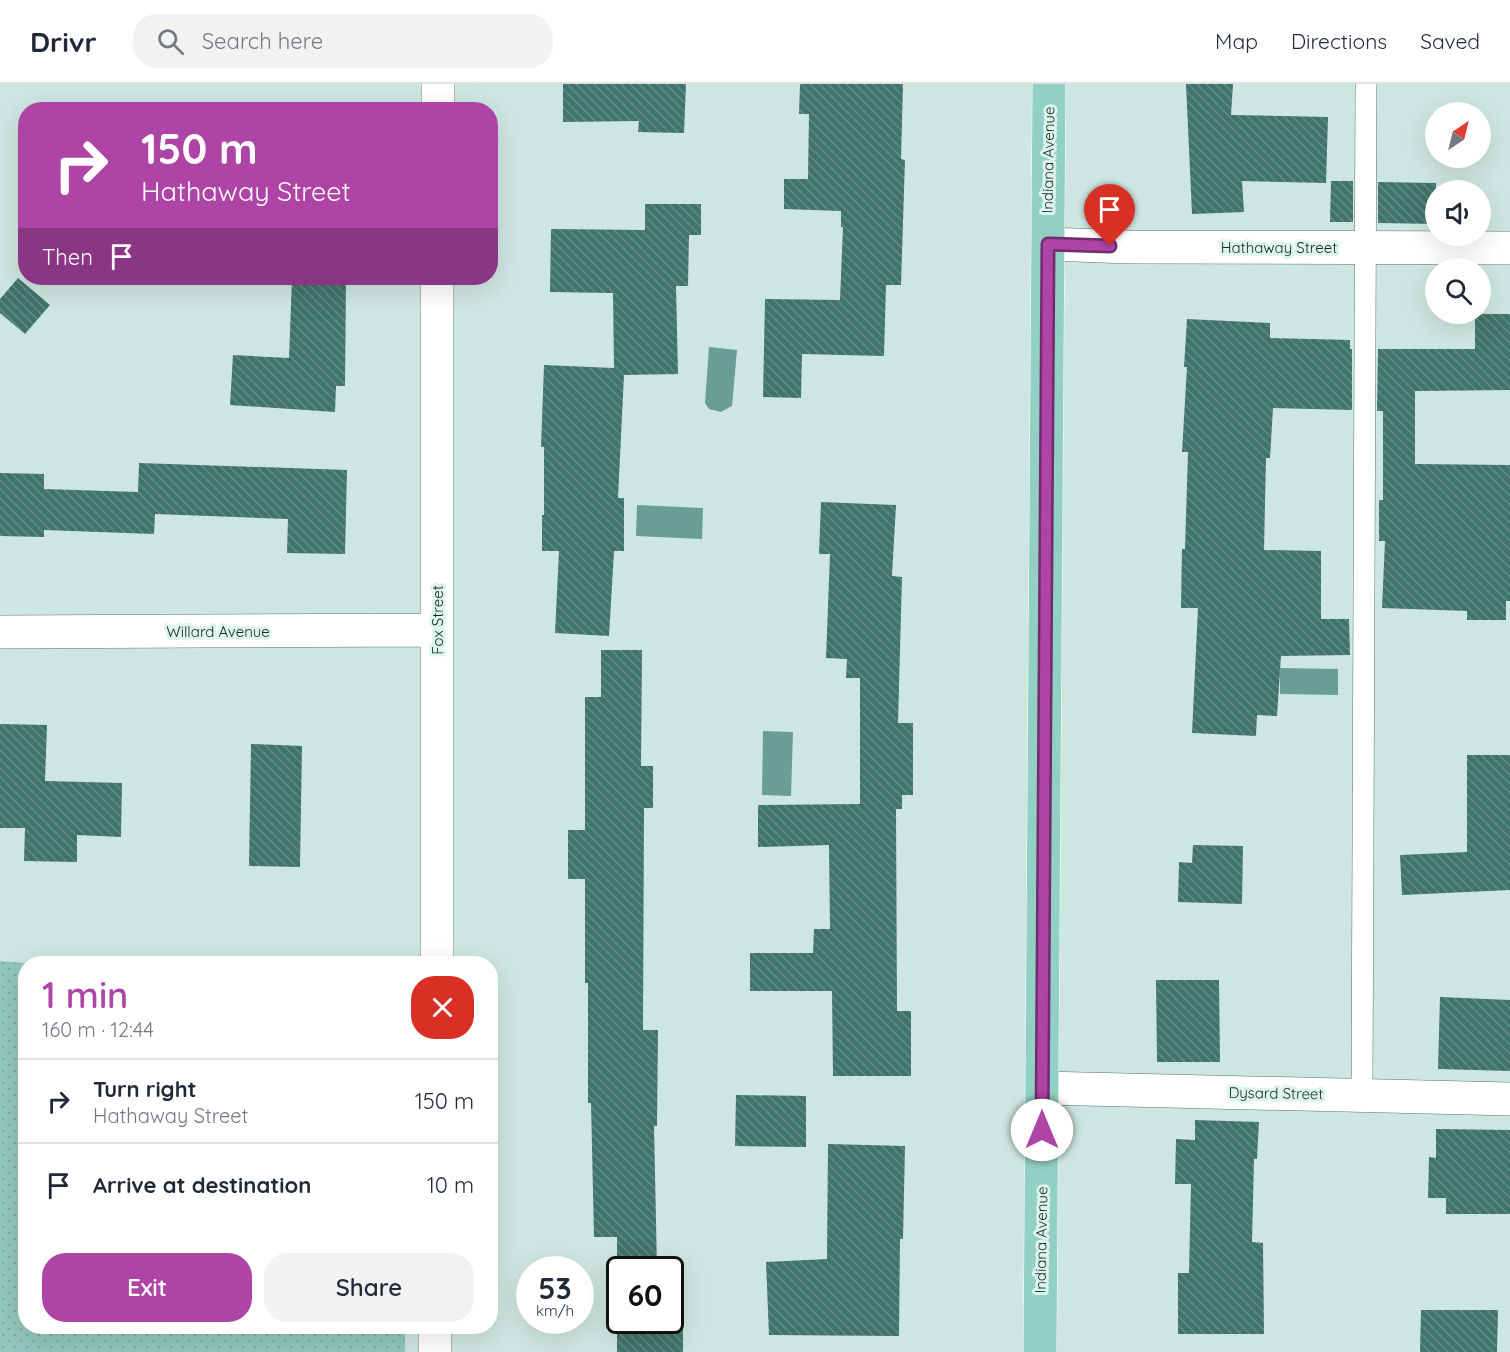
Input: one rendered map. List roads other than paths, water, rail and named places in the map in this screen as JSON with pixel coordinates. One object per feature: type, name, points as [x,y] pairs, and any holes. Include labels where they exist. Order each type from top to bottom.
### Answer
[{"type":"main road","name":"Indiana Avenue","points":[[1040,1352],[1049,84]]},
{"type":"street","points":[[438,84],[438,102]]},
{"type":"street","name":"Hathaway Street","points":[[1048,244],[1130,247],[1510,248]]},
{"type":"street","name":"Fox Street","points":[[437,285],[437,956]]},
{"type":"street","name":"Willard Avenue","points":[[0,633],[436,630]]},
{"type":"street","name":"Dysard Street","points":[[1042,1088],[1510,1099]]},
{"type":"street","points":[[435,1334],[435,1352]]},
{"type":"lane","points":[[1362,1095],[1366,84]]}]
